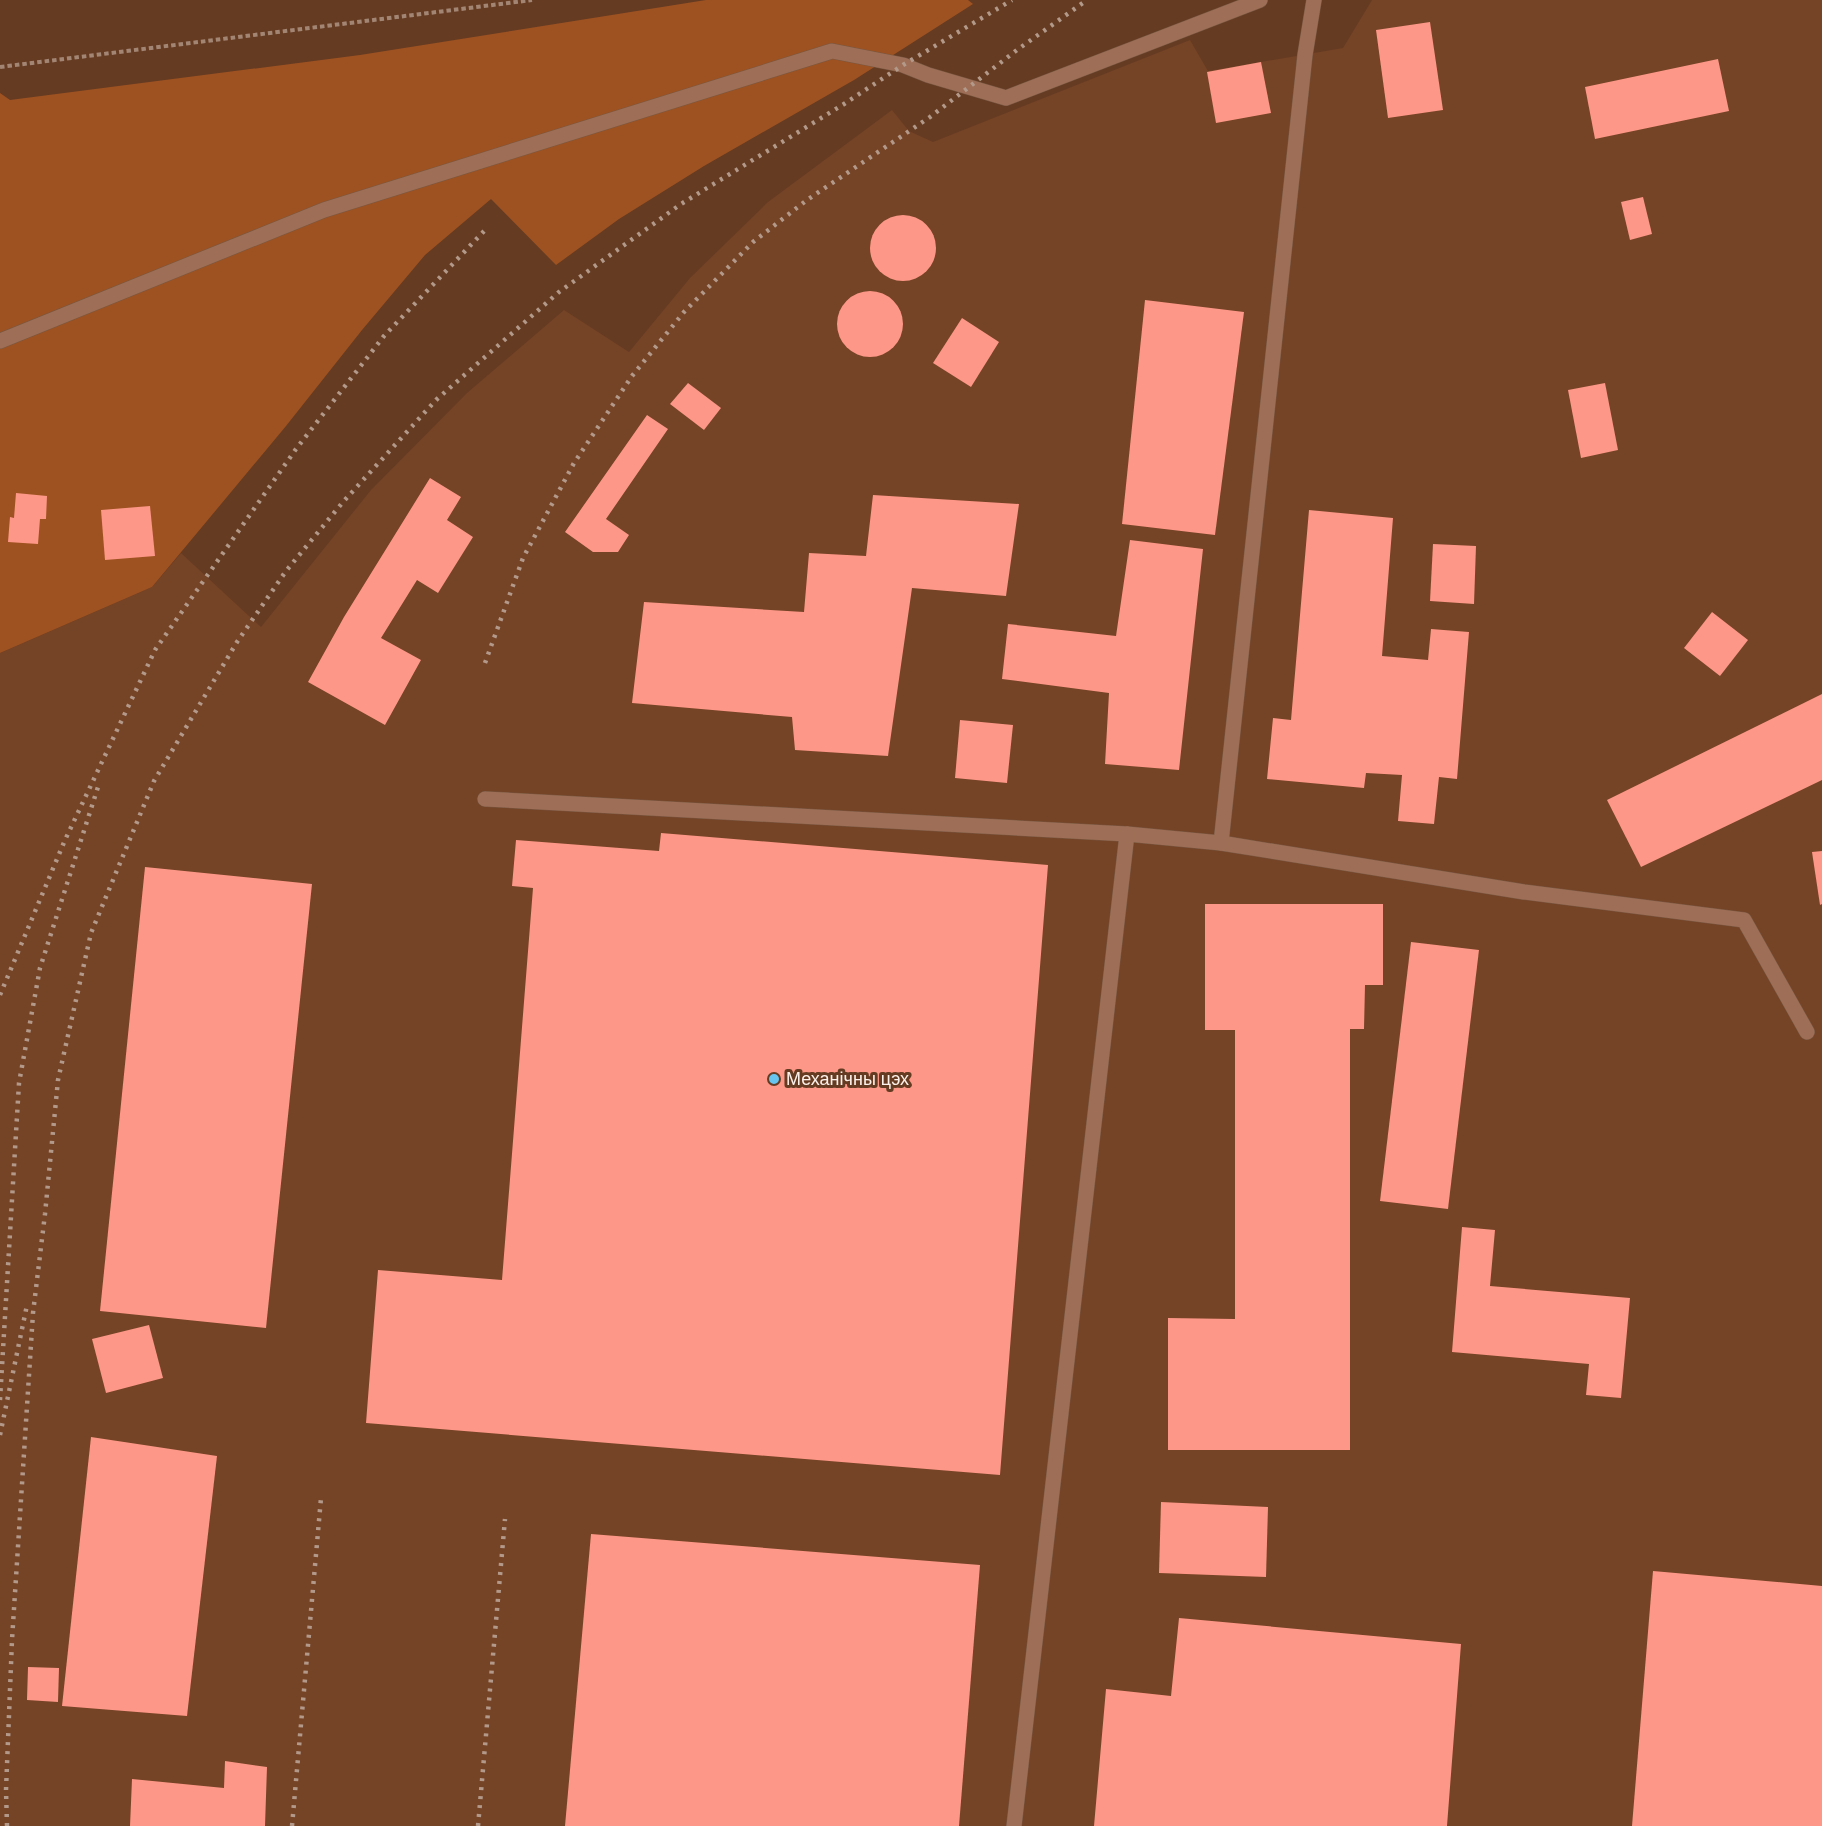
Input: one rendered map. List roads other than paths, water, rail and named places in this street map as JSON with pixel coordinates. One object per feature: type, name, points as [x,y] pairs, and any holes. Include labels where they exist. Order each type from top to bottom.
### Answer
[{"type":"lane","points":[[0,341],[324,210],[832,51],[903,65],[928,75],[1006,98],[1260,0]]},
{"type":"lane","points":[[1221,843],[1305,55],[1314,0]]},
{"type":"lane","points":[[485,799],[1127,834],[1221,843],[1524,892],[1744,920],[1807,1032]]},
{"type":"lane","points":[[1014,1826],[1127,834]]},
{"type":"railway","points":[[7,1826],[6,1790],[12,1640],[33,1313],[58,1080],[91,933],[154,781],[237,642],[286,571],[343,502],[436,400],[559,292],[681,204],[903,65],[1012,0]]},
{"type":"railway","points":[[485,663],[523,558],[574,463],[632,376],[684,312],[753,242],[807,200],[930,117],[1087,0]]},
{"type":"railway","points":[[0,995],[65,840],[155,650],[296,449],[384,336],[487,228]]},
{"type":"railway","points":[[0,1400],[19,1083],[40,968],[98,787]]},
{"type":"railway","points":[[0,1435],[27,1305]]},
{"type":"railway","points":[[292,1826],[321,1498]]},
{"type":"railway","points":[[478,1826],[505,1519]]},
{"type":"place","name":"Механічны цэх","points":[[774,1079]]}]
